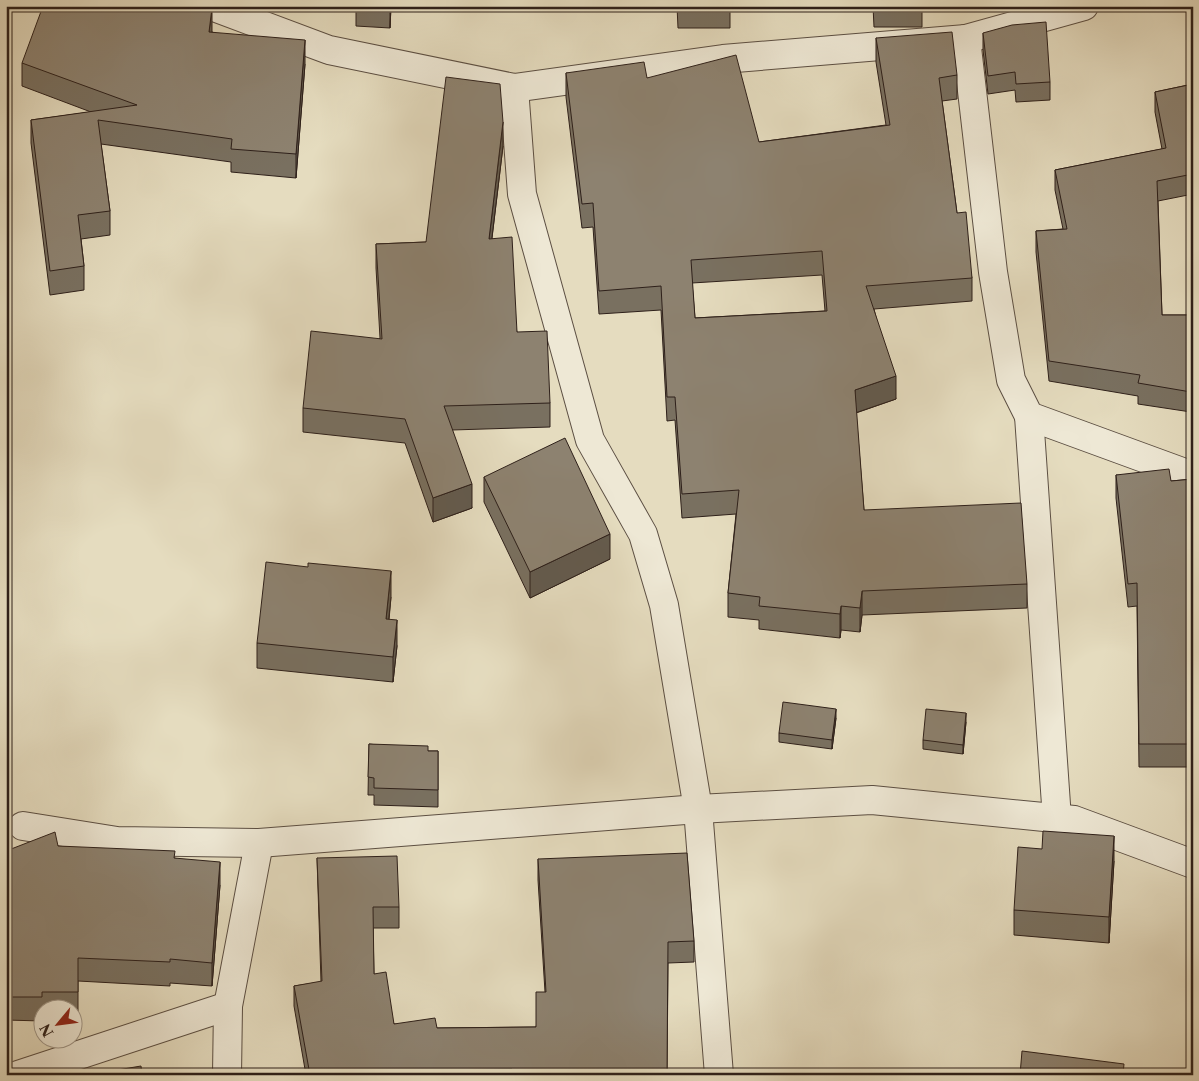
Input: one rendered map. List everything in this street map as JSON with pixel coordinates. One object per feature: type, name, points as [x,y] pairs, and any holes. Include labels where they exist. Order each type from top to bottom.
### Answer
[{"type":"street","points":[[211,6],[329,50],[514,88],[723,59],[966,39],[1084,6]]},
{"type":"street","points":[[966,39],[994,272],[1011,380],[1029,416],[1057,819]]},
{"type":"street","points":[[514,88],[522,194],[590,440],[643,534],[664,605],[698,809],[719,1075]]},
{"type":"street","points":[[1029,416],[1193,476]]},
{"type":"street","points":[[23,826],[117,841],[260,843],[698,809],[872,800],[1074,820],[1193,864]]},
{"type":"street","points":[[227,1075],[228,1006],[260,843]]},
{"type":"street","points":[[18,1075],[228,1006]]},
{"type":"building","points":[[43,6],[198,6],[212,8],[209,32],[305,40],[296,154],[231,149],[232,139],[98,120],[110,211],[78,215],[84,266],[50,271],[31,120],[137,105],[22,63]]},
{"type":"building","points":[[356,6],[390,6],[390,9]]},
{"type":"building","points":[[678,6],[730,6],[730,10],[678,10]]},
{"type":"building","points":[[874,6],[922,6],[922,9],[874,9]]},
{"type":"building","points":[[1046,22],[1050,82],[1016,84],[1015,72],[988,76],[983,33],[1012,25]]},
{"type":"building","points":[[952,32],[957,75],[939,78],[957,213],[966,212],[972,278],[866,286],[896,376],[855,390],[864,510],[1021,503],[1027,584],[862,591],[860,608],[841,606],[840,614],[759,606],[760,597],[728,593],[739,490],[682,494],[675,397],[667,397],[661,286],[599,291],[593,203],[582,204],[566,73],[644,62],[647,78],[736,55],[759,142],[890,125],[876,38]],"holes":[[[822,251],[827,311],[695,318],[691,260]]]},
{"type":"building","points":[[446,77],[500,84],[503,122],[489,239],[512,237],[517,332],[547,331],[550,403],[444,406],[472,484],[433,498],[405,419],[303,408],[311,331],[382,339],[376,244],[426,242]]},
{"type":"building","points":[[1193,84],[1193,174],[1157,181],[1162,315],[1193,315],[1192,399],[1191,392],[1138,383],[1140,375],[1049,361],[1036,231],[1067,229],[1055,170],[1166,148],[1155,92]]},
{"type":"building","points":[[565,438],[610,534],[530,572],[484,477]]},
{"type":"building","points":[[1169,469],[1171,481],[1193,479],[1193,744],[1139,744],[1137,583],[1128,584],[1116,475]]},
{"type":"building","points":[[266,562],[308,567],[308,563],[391,571],[386,619],[397,620],[393,657],[257,643]]},
{"type":"building","points":[[783,702],[836,709],[832,740],[779,733]]},
{"type":"building","points":[[926,709],[966,713],[963,745],[923,740]]},
{"type":"building","points":[[369,744],[428,746],[428,751],[438,751],[438,790],[374,788],[374,778],[368,777]]},
{"type":"building","points":[[1043,831],[1114,836],[1109,917],[1014,910],[1018,847],[1042,849]]},
{"type":"building","points":[[55,832],[58,846],[175,851],[174,858],[220,862],[212,963],[170,959],[170,962],[78,958],[78,992],[42,992],[42,997],[6,997],[6,851]]},
{"type":"building","points":[[687,853],[694,941],[668,942],[667,1075],[513,1075],[512,1069],[424,1070],[425,1075],[310,1075],[294,986],[322,981],[317,858],[397,856],[399,907],[373,907],[374,974],[386,972],[394,1024],[435,1018],[437,1028],[536,1027],[536,992],[546,992],[538,859]]},
{"type":"building","points":[[1022,1051],[1124,1064],[1123,1075],[1020,1075]]},
{"type":"building","points":[[141,1066],[142,1075],[88,1075]]}]
